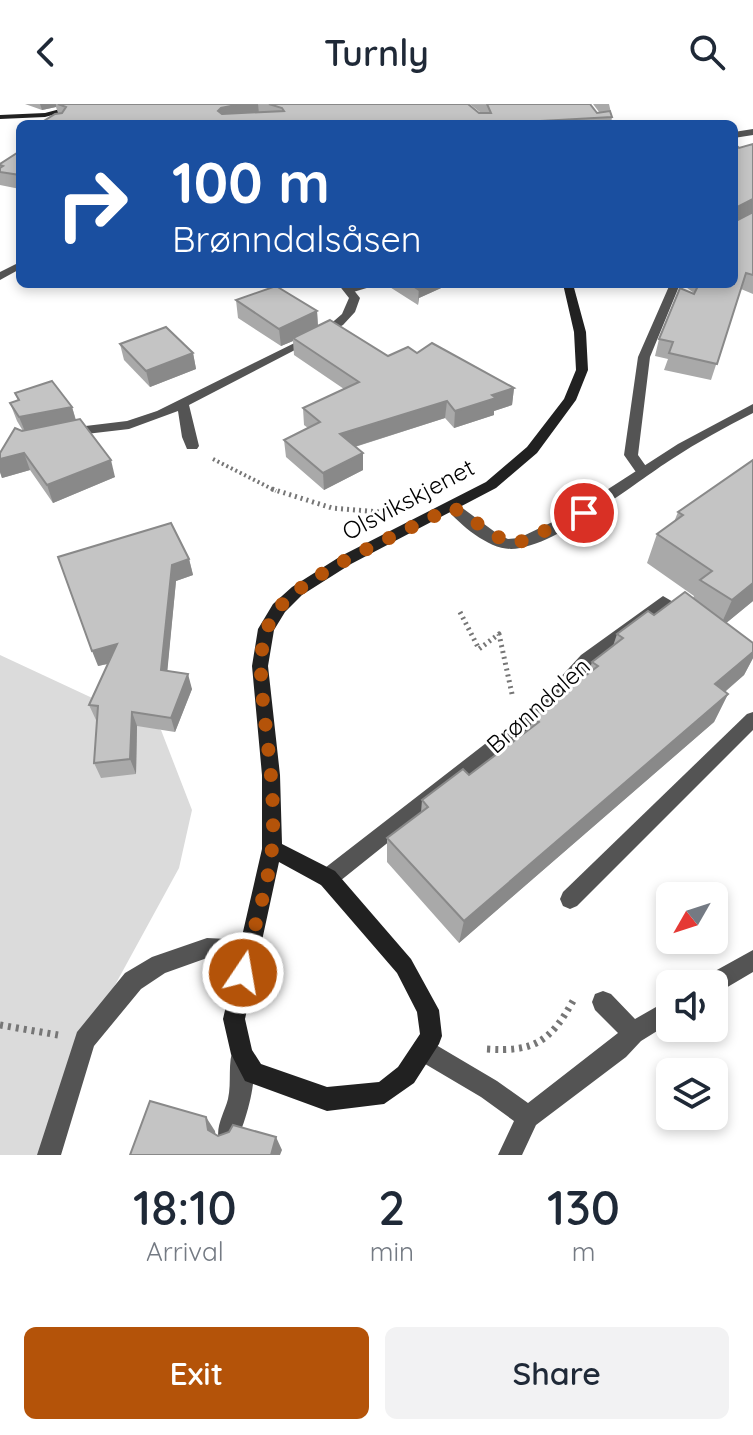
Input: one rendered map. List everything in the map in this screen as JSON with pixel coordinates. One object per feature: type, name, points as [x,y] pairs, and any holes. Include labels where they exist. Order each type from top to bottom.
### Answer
[{"type":"main road","points":[[0,117],[45,115],[89,104]]},
{"type":"main road","name":"Olsvikskjenet","points":[[242,1054],[234,1019],[272,849],[271,775],[260,666],[266,629],[279,608],[297,591],[346,560],[491,485],[532,450],[570,400],[582,370],[580,332],[569,288]]},
{"type":"main road","points":[[242,1054],[253,1073],[327,1099],[384,1093],[406,1075],[431,1036],[428,1010],[404,966],[328,878],[272,849]]},
{"type":"street","points":[[45,115],[54,120]]},
{"type":"street","points":[[52,436],[129,425],[183,406],[331,329],[346,318],[353,306],[355,298],[347,288]]},
{"type":"street","points":[[643,472],[631,455],[644,357],[673,288]]},
{"type":"street","points":[[183,406],[188,416],[188,440],[192,446]]},
{"type":"street","points":[[452,507],[498,540],[509,544],[520,542],[584,513],[643,472],[753,408]]},
{"type":"street","name":"Brønndalen","points":[[328,878],[540,711],[587,660],[663,602],[701,628]]},
{"type":"street","points":[[570,899],[753,719]]},
{"type":"street","points":[[49,1155],[85,1040],[133,981],[159,964],[207,948],[248,950]]},
{"type":"street","points":[[728,975],[753,960]]},
{"type":"street","points":[[603,1002],[633,1033]]},
{"type":"street","points":[[510,1155],[528,1117],[618,1049],[633,1033],[656,1019]]},
{"type":"street","points":[[423,1050],[489,1089],[528,1117]]},
{"type":"street","points":[[228,1135],[240,1096],[242,1054]]},
{"type":"path","points":[[192,446],[275,492],[342,512],[385,512],[411,529]]},
{"type":"path","points":[[460,612],[479,649],[499,634],[512,694]]},
{"type":"path","points":[[486,1049],[511,1051],[538,1045],[552,1035],[581,991]]},
{"type":"path","points":[[0,1025],[85,1040]]},
{"type":"shaded area","points":[[0,655],[161,730],[192,810],[179,868],[85,1040],[49,1155],[0,1155]]},
{"type":"building","points":[[58,104],[241,104],[221,108],[218,111],[222,114],[284,111],[269,104],[468,104],[479,113],[491,113],[487,104],[590,104],[597,113],[610,111],[612,117],[557,120],[45,120],[62,113],[66,107]]},
{"type":"building","points":[[753,144],[753,199],[738,206],[738,147]]},
{"type":"building","points":[[16,154],[16,174],[0,172],[3,166],[0,164]]},
{"type":"building","points":[[753,212],[753,275],[746,273],[717,364],[669,353],[673,342],[659,339],[680,288],[694,294],[697,288],[738,288],[738,220]]},
{"type":"building","points":[[270,288],[279,288],[317,311],[279,329],[236,300]]},
{"type":"building","points":[[330,320],[388,356],[408,347],[417,353],[432,343],[514,388],[492,395],[496,398],[455,411],[447,401],[340,434],[363,453],[323,473],[284,440],[320,422],[303,408],[359,382],[293,338]]},
{"type":"building","points":[[166,327],[193,353],[146,371],[120,344]]},
{"type":"building","points":[[52,381],[72,407],[19,417],[10,403],[19,400],[15,393]]},
{"type":"building","points":[[80,419],[111,460],[47,485],[24,453],[0,459],[0,453],[15,428],[22,431]]},
{"type":"building","points":[[753,460],[753,583],[732,600],[700,580],[712,571],[657,534],[683,515],[678,512]]},
{"type":"building","points":[[171,523],[189,559],[172,565],[161,670],[188,674],[171,718],[132,712],[130,759],[94,763],[98,706],[89,705],[117,644],[92,651],[58,557]]},
{"type":"building","points":[[685,592],[753,643],[753,652],[715,684],[728,694],[464,921],[387,838],[428,807],[422,800],[463,769],[469,775],[539,722],[533,716],[598,666],[592,662],[623,638],[617,634],[648,611],[654,615]]},
{"type":"building","points":[[150,1101],[206,1117],[208,1130],[218,1136],[229,1132],[233,1125],[276,1137],[271,1155],[130,1155]]},
{"type":"route","points":[[243,973],[272,849],[271,775],[260,666],[266,629],[279,608],[297,591],[346,560],[452,507],[498,540],[509,544],[584,513]]}]
